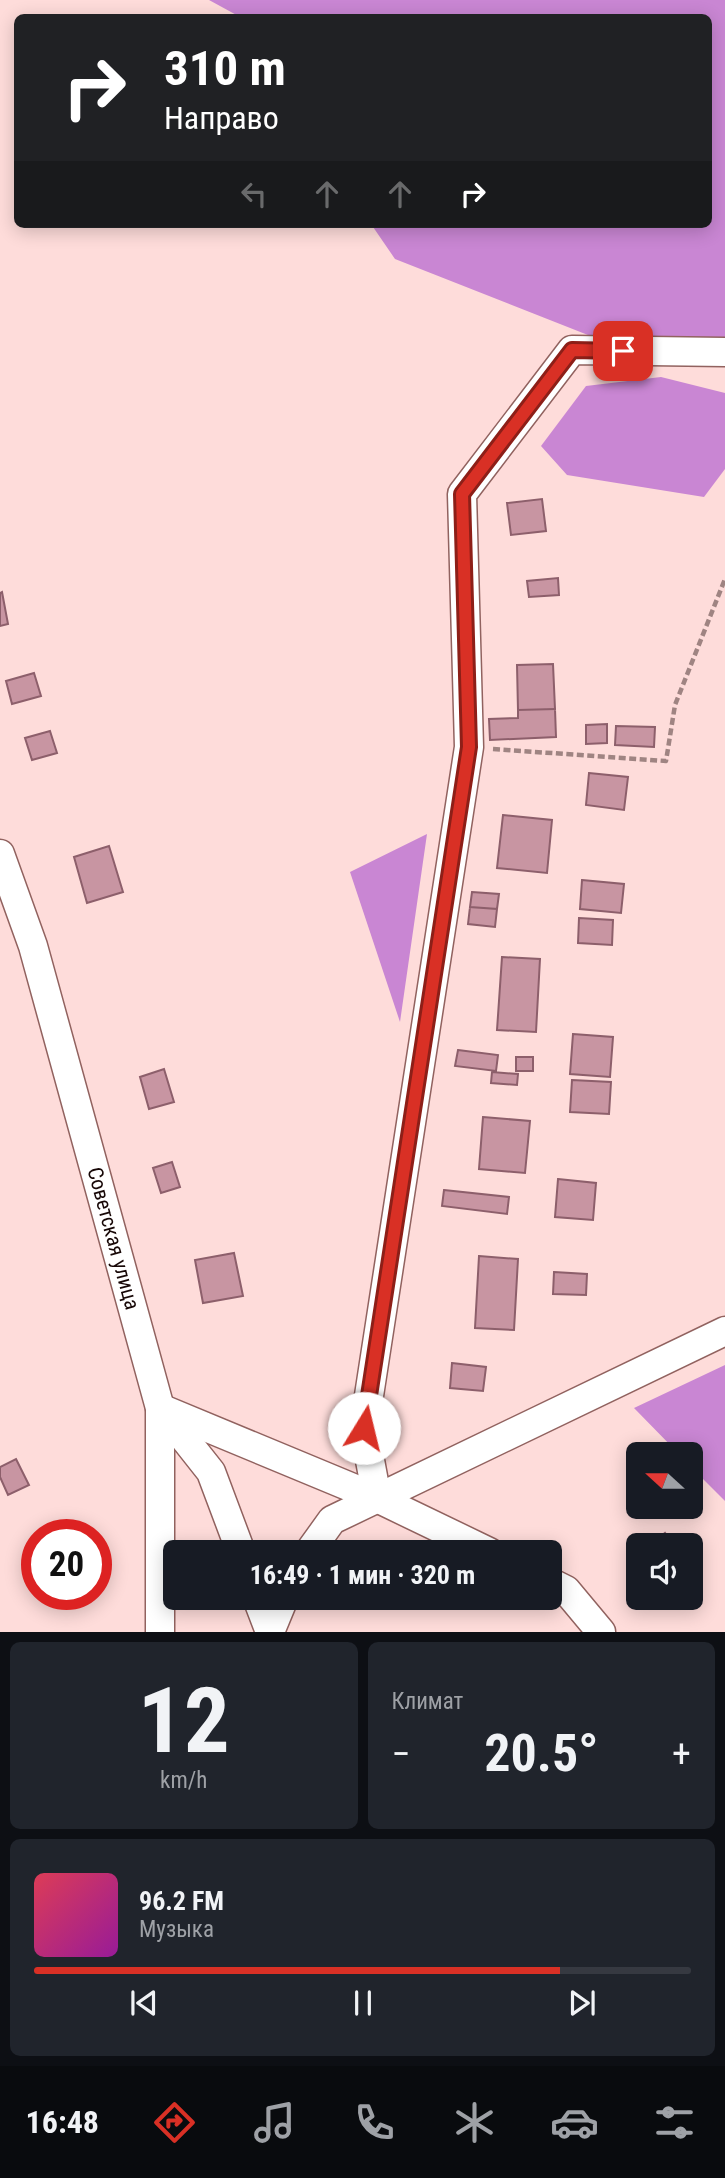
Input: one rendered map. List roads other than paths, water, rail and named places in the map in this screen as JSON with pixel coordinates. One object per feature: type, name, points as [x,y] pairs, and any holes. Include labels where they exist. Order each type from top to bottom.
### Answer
[{"type":"street","points":[[377,1498],[364,1428],[469,747],[462,494],[572,350],[725,352]]},
{"type":"street","name":"Советская улица","points":[[0,854],[33,946],[160,1408],[160,1632]]},
{"type":"street","points":[[318,1540],[332,1520],[725,1331]]},
{"type":"street","points":[[160,1408],[377,1498],[464,1540]]},
{"type":"street","points":[[160,1408],[211,1472],[236,1540]]},
{"type":"street","points":[[562,1588],[601,1632]]},
{"type":"street","points":[[262,1610],[270,1632]]},
{"type":"street","points":[[270,1632],[279,1610]]}]
